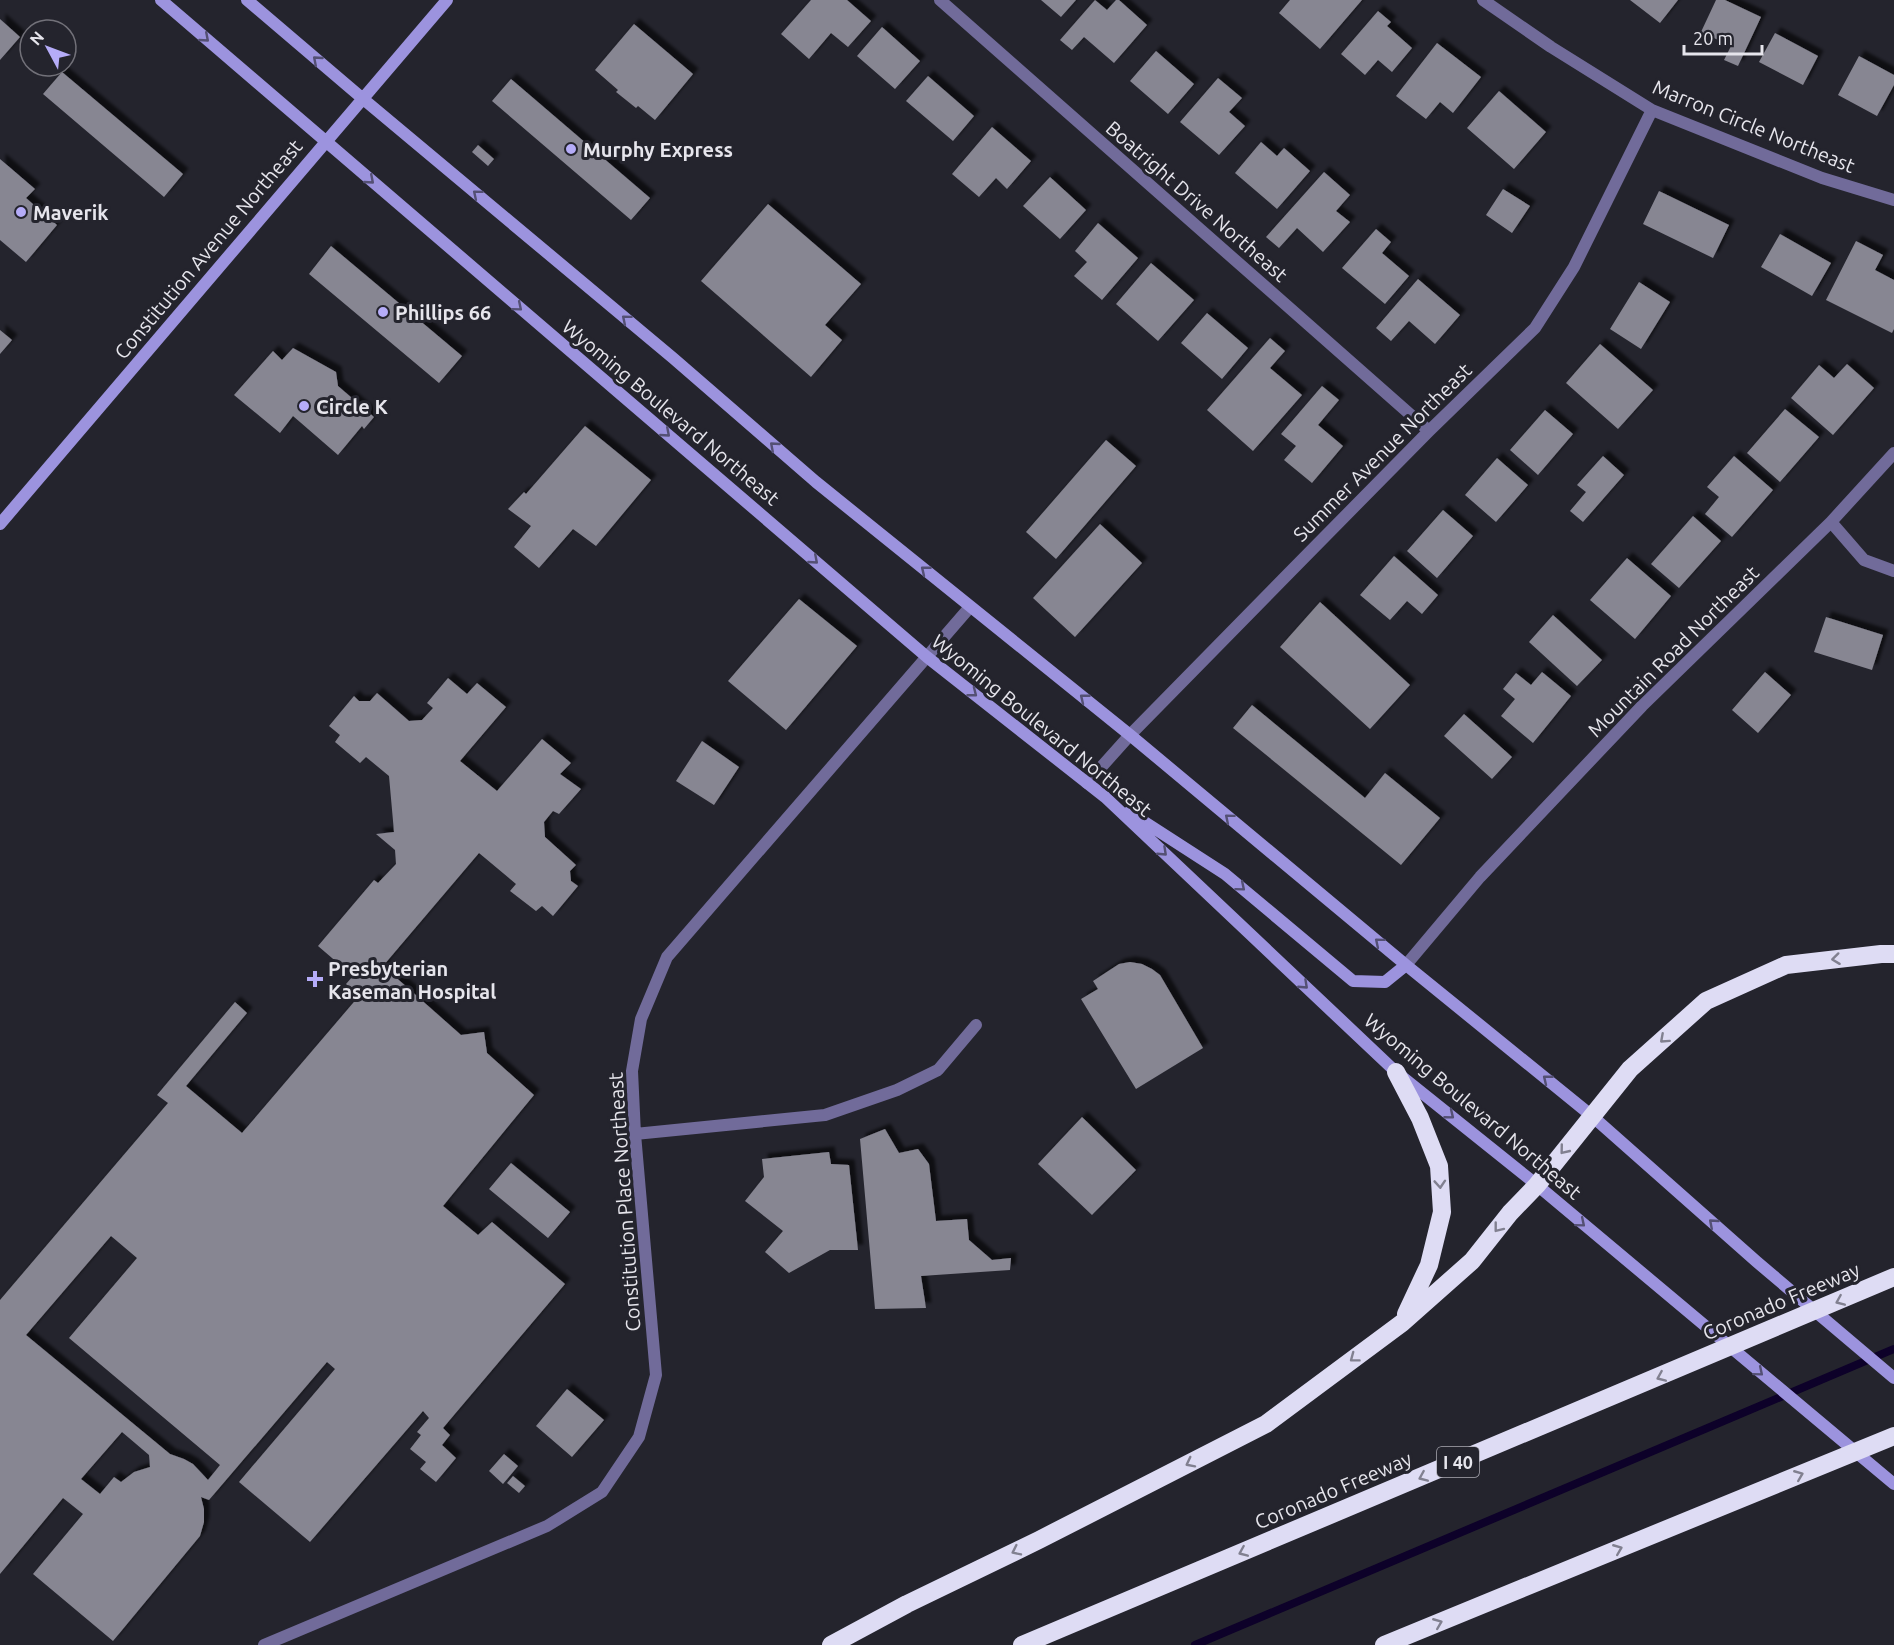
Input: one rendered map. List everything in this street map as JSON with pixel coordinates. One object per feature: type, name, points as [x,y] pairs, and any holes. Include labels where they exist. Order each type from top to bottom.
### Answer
[{"type":"highway","points":[[831,1645],[907,1604],[1039,1540],[1266,1424],[1402,1323],[1472,1261],[1510,1213],[1537,1185],[1630,1069],[1706,1001],[1786,965],[1894,954]]},
{"type":"highway","points":[[1396,1072],[1420,1118],[1439,1166],[1442,1212],[1429,1265],[1402,1323]]},
{"type":"highway","name":"Coronado Freeway","points":[[1022,1645],[1894,1277]]},
{"type":"highway","points":[[1384,1645],[1894,1436]]},
{"type":"main road","name":"Wyoming Boulevard Northeast","points":[[161,0],[927,657],[1105,797],[1396,1072],[1537,1185],[1894,1484]]},
{"type":"main road","name":"Wyoming Boulevard Northeast","points":[[247,0],[674,358],[816,482],[1130,735],[1592,1116],[1757,1262],[1894,1378]]},
{"type":"main road","name":"Constitution Avenue Northeast","points":[[0,524],[447,0]]},
{"type":"main road","points":[[1105,797],[1225,874],[1353,981],[1385,982],[1406,964]]},
{"type":"street","name":"Boatright Drive Northeast","points":[[940,0],[1429,431]]},
{"type":"street","name":"Marron Circle Northeast","points":[[1483,0],[1551,47],[1652,110],[1822,178],[1894,200]]},
{"type":"street","name":"Summer Avenue Northeast","points":[[1087,783],[1130,735],[1429,431],[1535,328],[1574,267],[1652,110]]},
{"type":"street","name":"Mountain Road Northeast","points":[[1406,964],[1480,877],[1642,706],[1831,522],[1894,453]]},
{"type":"street","points":[[1831,522],[1864,560],[1894,571]]},
{"type":"street","name":"Constitution Place Northeast","points":[[264,1645],[547,1526],[602,1492],[639,1437],[656,1375],[635,1134],[632,1071],[641,1019],[667,957],[970,607]]},
{"type":"street","points":[[635,1134],[825,1115],[897,1090],[938,1070],[976,1025]]},
{"type":"building","points":[[811,0],[847,0],[871,21],[848,47],[831,33],[809,59],[781,34]]},
{"type":"building","points":[[1041,0],[1076,0],[1061,17]]},
{"type":"building","points":[[1095,0],[1107,10],[1116,0],[1119,0],[1147,25],[1114,63],[1084,37],[1072,50],[1060,40]]},
{"type":"building","points":[[1290,0],[1362,0],[1320,49],[1279,13]]},
{"type":"building","points":[[1630,0],[1678,0],[1660,23]]},
{"type":"building","points":[[1716,0],[1725,0],[1761,17],[1738,66],[1724,60],[1731,46],[1701,32]]},
{"type":"building","points":[[1378,11],[1391,22],[1387,26],[1412,48],[1392,72],[1378,60],[1365,75],[1341,54]]},
{"type":"building","points":[[0,19],[18,35],[18,39],[0,60]]},
{"type":"building","points":[[634,24],[693,74],[655,120],[616,92],[618,90],[595,70]]},
{"type":"building","points":[[882,27],[920,61],[895,89],[857,56]]},
{"type":"building","points":[[1775,33],[1818,56],[1803,85],[1759,62]]},
{"type":"building","points":[[1437,43],[1481,77],[1453,113],[1440,102],[1426,119],[1396,96]]},
{"type":"building","points":[[1156,51],[1194,84],[1168,114],[1130,81]]},
{"type":"building","points":[[1859,56],[1894,75],[1894,85],[1877,116],[1838,95]]},
{"type":"building","points":[[928,76],[974,116],[953,141],[906,101]]},
{"type":"building","points":[[57,78],[69,78],[183,174],[164,197],[43,94]]},
{"type":"building","points":[[1218,78],[1242,98],[1229,112],[1245,126],[1219,155],[1180,122]]},
{"type":"building","name":"Murphy Express","points":[[511,79],[650,198],[631,220],[492,101]]},
{"type":"building","points":[[1499,91],[1546,132],[1514,169],[1467,128]]},
{"type":"building","points":[[992,127],[1031,161],[1007,189],[996,178],[979,197],[952,174]]},
{"type":"building","points":[[1261,142],[1277,156],[1284,148],[1310,171],[1277,209],[1235,173]]},
{"type":"building","points":[[478,145],[494,159],[488,166],[472,152]]},
{"type":"building","name":"Maverik","points":[[0,159],[35,189],[26,198],[57,225],[26,262],[0,240]]},
{"type":"building","points":[[1324,172],[1350,195],[1336,211],[1350,222],[1323,252],[1297,228],[1279,248],[1266,237]]},
{"type":"building","points":[[1050,177],[1086,210],[1060,239],[1023,206]]},
{"type":"building","points":[[1503,189],[1530,206],[1512,233],[1486,215]]},
{"type":"building","points":[[1659,191],[1729,225],[1713,258],[1643,224]]},
{"type":"building","points":[[768,204],[861,284],[825,325],[842,340],[811,377],[701,281]]},
{"type":"building","points":[[1098,223],[1138,258],[1102,300],[1074,276],[1087,262],[1075,251]]},
{"type":"building","points":[[1376,229],[1391,242],[1382,253],[1409,276],[1385,304],[1342,268]]},
{"type":"building","points":[[1780,234],[1831,263],[1812,296],[1761,267]]},
{"type":"building","points":[[1856,241],[1883,255],[1875,270],[1894,280],[1894,329],[1892,333],[1826,300]]},
{"type":"building","name":"Phillips 66","points":[[331,246],[462,356],[439,383],[309,274]]},
{"type":"building","points":[[1151,263],[1194,300],[1158,341],[1116,304]]},
{"type":"building","points":[[1418,279],[1460,315],[1435,344],[1409,321],[1391,341],[1376,328]]},
{"type":"building","points":[[1639,282],[1670,302],[1641,349],[1610,329]]},
{"type":"building","points":[[1207,313],[1248,348],[1222,379],[1181,343]]},
{"type":"building","points":[[0,330],[12,340],[0,354]]},
{"type":"building","points":[[1270,338],[1285,351],[1270,368],[1302,395],[1253,451],[1207,410]]},
{"type":"building","points":[[1600,344],[1653,390],[1618,429],[1566,383]]},
{"type":"building","name":"Circle K","points":[[293,348],[336,372],[338,386],[374,417],[364,429],[362,426],[338,455],[293,416],[280,433],[234,395],[273,351],[282,360]]},
{"type":"building","points":[[1847,364],[1874,388],[1833,435],[1791,398],[1819,365],[1834,378]]},
{"type":"building","points":[[1322,386],[1339,400],[1318,425],[1343,446],[1312,483],[1284,460],[1296,446],[1281,434]]},
{"type":"building","points":[[1785,409],[1819,437],[1780,482],[1747,453]]},
{"type":"building","points":[[1545,410],[1573,434],[1538,475],[1510,450]]},
{"type":"building","points":[[585,426],[651,480],[596,546],[573,529],[539,568],[514,547],[531,526],[508,509],[524,492],[526,494]]},
{"type":"building","points":[[1106,440],[1136,466],[1056,559],[1026,532]]},
{"type":"building","points":[[1603,456],[1624,475],[1583,522],[1570,511],[1586,492],[1577,485]]},
{"type":"building","points":[[1734,456],[1773,490],[1732,537],[1705,514],[1719,497],[1707,487]]},
{"type":"building","points":[[1497,458],[1528,485],[1496,522],[1465,495]]},
{"type":"building","points":[[1443,510],[1473,536],[1437,578],[1407,551]]},
{"type":"building","points":[[1693,516],[1721,541],[1679,588],[1651,564]]},
{"type":"building","points":[[1100,524],[1142,563],[1075,637],[1033,598]]},
{"type":"building","points":[[1394,556],[1438,595],[1422,614],[1407,601],[1390,620],[1360,595]]},
{"type":"building","points":[[1627,558],[1671,596],[1635,639],[1590,600]]},
{"type":"building","points":[[799,599],[857,646],[786,730],[728,681]]},
{"type":"building","points":[[1320,602],[1410,685],[1370,729],[1280,647]]},
{"type":"building","points":[[1553,615],[1602,660],[1577,686],[1529,642]]},
{"type":"building","points":[[1826,617],[1883,635],[1872,670],[1814,652]]},
{"type":"building","points":[[1542,672],[1571,696],[1533,743],[1501,716],[1515,699],[1503,689],[1516,673],[1531,685]]},
{"type":"building","points":[[1765,672],[1791,695],[1758,733],[1732,710]]},
{"type":"building","points":[[448,678],[467,694],[477,683],[506,707],[460,761],[497,791],[542,739],[571,763],[560,774],[581,789],[559,814],[553,811],[544,822],[545,837],[576,865],[570,871],[571,881],[578,886],[553,916],[542,906],[536,911],[510,891],[516,884],[479,853],[383,966],[461,1035],[484,1032],[487,1053],[534,1095],[443,1206],[478,1235],[492,1222],[565,1284],[443,1428],[450,1435],[442,1445],[456,1458],[436,1482],[420,1469],[426,1462],[410,1449],[421,1435],[417,1432],[429,1418],[423,1411],[310,1542],[239,1482],[335,1369],[327,1362],[209,1500],[201,1497],[204,1522],[200,1536],[113,1641],[33,1574],[83,1514],[63,1498],[0,1574],[0,1300],[168,1103],[157,1095],[235,1002],[247,1013],[186,1086],[242,1133],[359,996],[346,984],[353,976],[318,946],[374,880],[378,883],[396,864],[395,850],[376,834],[394,832],[389,776],[366,757],[360,763],[335,742],[340,735],[329,726],[354,696],[359,701],[370,701],[377,693],[409,721],[422,720],[433,708],[427,703]],"holes":[[[111,1236],[137,1258],[69,1338],[220,1465],[208,1480],[193,1464],[170,1454],[26,1335]],[[122,1432],[149,1455],[150,1467],[134,1472],[121,1482],[114,1477],[100,1494],[81,1479]]]},
{"type":"building","points":[[1252,705],[1365,798],[1385,773],[1440,818],[1401,865],[1233,728]]},
{"type":"building","points":[[1464,714],[1512,757],[1492,779],[1444,736]]},
{"type":"building","points":[[702,741],[739,767],[714,805],[676,781]]},
{"type":"building","points":[[1130,962],[1142,964],[1160,975],[1203,1048],[1136,1089],[1081,999],[1098,989],[1093,981],[1119,964]]},
{"type":"building","points":[[1082,1117],[1136,1170],[1092,1215],[1038,1164]]},
{"type":"building","points":[[885,1129],[899,1153],[918,1149],[929,1164],[936,1221],[967,1219],[969,1240],[992,1260],[1011,1258],[1010,1270],[921,1276],[926,1308],[875,1309],[860,1139]]},
{"type":"building","points":[[829,1152],[831,1164],[849,1165],[858,1250],[830,1250],[789,1273],[765,1252],[783,1231],[745,1201],[764,1177],[762,1159]]},
{"type":"building","points":[[511,1163],[570,1212],[548,1238],[489,1189]]},
{"type":"building","points":[[567,1389],[604,1420],[572,1457],[536,1426]]},
{"type":"building","points":[[504,1454],[518,1466],[503,1484],[489,1471]]},
{"type":"building","points":[[513,1476],[525,1486],[519,1493],[507,1483]]},
{"type":"waterway","points":[[1195,1645],[1894,1349]]},
{"type":"place","name":"Murphy Express","points":[[571,149]]},
{"type":"place","name":"Maverik","points":[[21,212]]},
{"type":"place","name":"Phillips 66","points":[[383,312]]},
{"type":"place","name":"Circle K","points":[[304,406]]},
{"type":"place","name":"Presbyterian Kaseman Hospital","points":[[315,979]]}]
